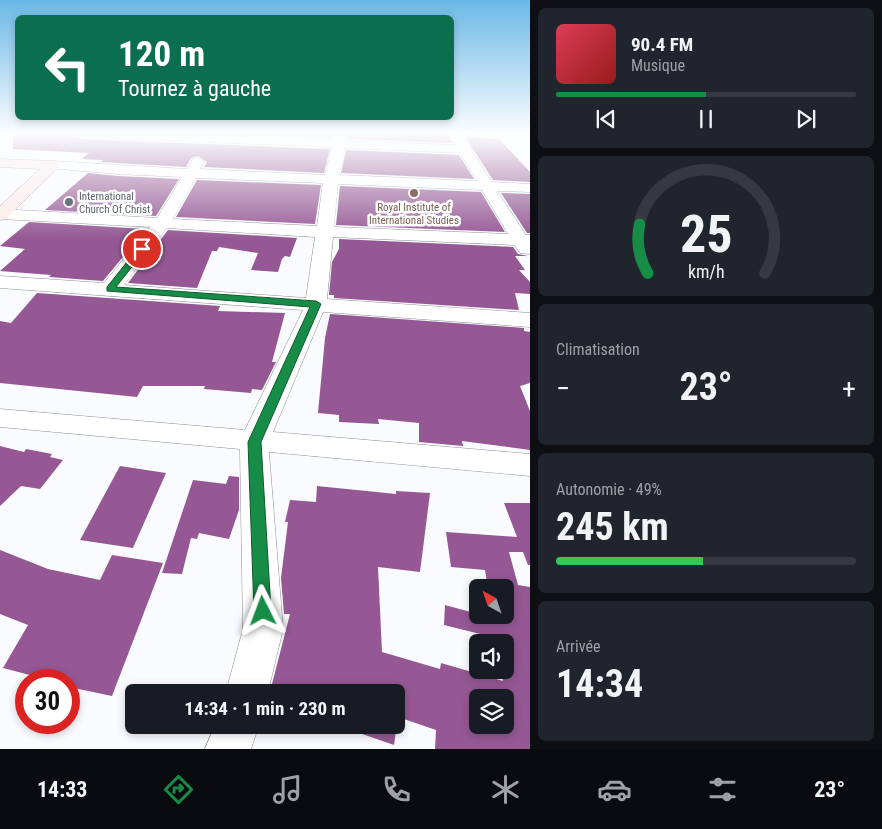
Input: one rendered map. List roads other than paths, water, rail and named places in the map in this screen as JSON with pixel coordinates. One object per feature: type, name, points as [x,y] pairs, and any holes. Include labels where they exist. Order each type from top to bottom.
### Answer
[{"type":"main road","points":[[0,214],[50,169]]},
{"type":"street","points":[[111,169],[530,188]]},
{"type":"street","points":[[110,289],[163,222],[193,169]]},
{"type":"street","points":[[249,684],[264,629],[254,442],[316,304],[333,169]]},
{"type":"street","points":[[476,169],[486,186],[524,239],[530,254]]},
{"type":"street","points":[[0,214],[325,232],[524,239]]},
{"type":"street","points":[[0,282],[530,320]]},
{"type":"street","points":[[0,418],[530,465]]},
{"type":"street","points":[[228,749],[234,734]]},
{"type":"place","name":"Royal Institute of International Studies","points":[[414,193]]},
{"type":"place","name":"International Church Of Christ","points":[[69,202]]}]
